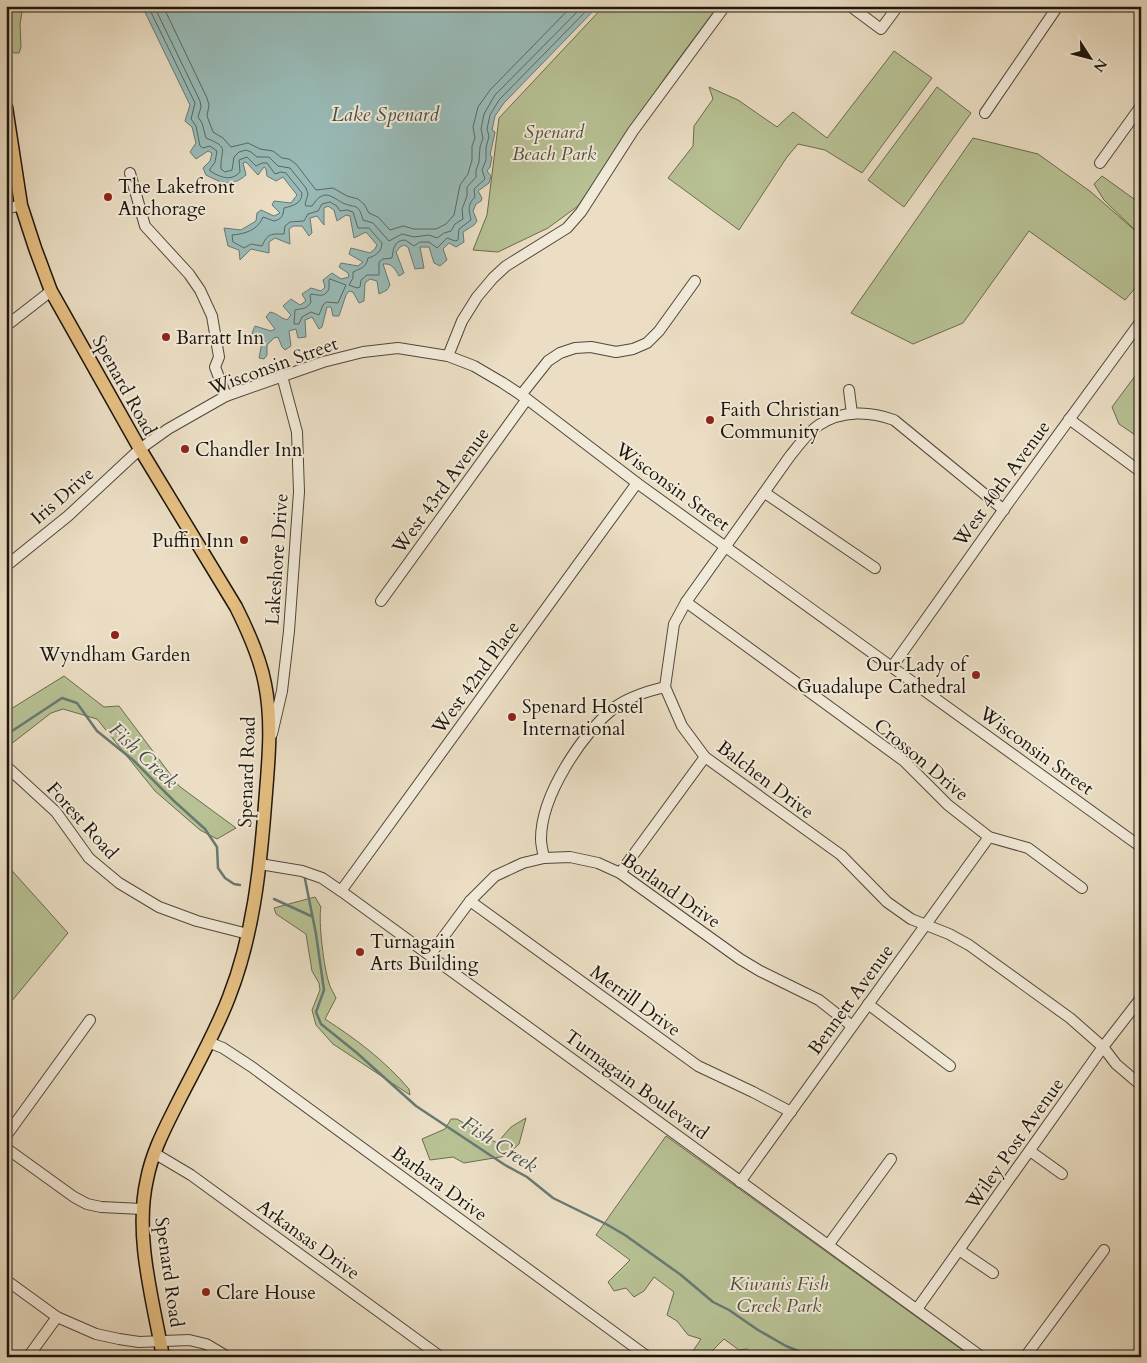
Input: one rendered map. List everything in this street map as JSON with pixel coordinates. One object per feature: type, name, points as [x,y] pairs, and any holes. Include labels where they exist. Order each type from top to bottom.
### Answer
[{"type":"main road","name":"Spenard Road","points":[[6,107],[9,148],[22,205],[51,291],[140,449],[242,620],[257,654],[266,693],[270,744],[260,864],[242,959],[229,998],[164,1128],[146,1179],[142,1209],[142,1236],[163,1357]]},
{"type":"street","points":[[448,356],[462,321],[477,297],[493,278],[506,266],[567,228],[581,212],[633,131],[725,6]]},
{"type":"street","points":[[850,6],[882,29],[898,6]]},
{"type":"street","points":[[985,113],[1058,6]]},
{"type":"street","points":[[1100,163],[1141,106]]},
{"type":"street","points":[[130,173],[145,226],[171,253],[200,290],[212,316],[219,357],[216,367],[226,396]]},
{"type":"street","points":[[6,208],[22,205]]},
{"type":"street","name":"West 43rd Avenue","points":[[381,601],[548,361],[560,353],[574,348],[591,347],[616,352],[633,349],[647,343],[659,331],[695,281]]},
{"type":"street","points":[[6,326],[51,291]]},
{"type":"street","name":"West 40th Avenue","points":[[892,667],[1141,321]]},
{"type":"street","name":"Wisconsin Street","points":[[140,449],[168,429],[226,396],[323,362],[363,352],[398,348],[448,356],[474,366],[524,397],[726,547],[1141,847]]},
{"type":"street","name":"Lakeshore Drive","points":[[270,744],[282,691],[289,631],[298,501],[299,459],[297,432],[282,376]]},
{"type":"street","points":[[849,390],[852,414]]},
{"type":"street","points":[[544,858],[541,839],[545,814],[554,789],[572,757],[593,729],[616,707],[643,693],[665,687],[674,624],[686,602],[790,456],[819,425],[839,416],[852,414],[878,414],[894,420],[1004,510]]},
{"type":"street","points":[[1069,419],[1141,472]]},
{"type":"street","name":"Iris Drive","points":[[6,566],[68,516],[140,449]]},
{"type":"street","name":"West 42nd Place","points":[[341,891],[637,482]]},
{"type":"street","points":[[765,493],[875,568]]},
{"type":"street","name":"Crosson Drive","points":[[686,602],[904,762],[948,805],[989,837]]},
{"type":"street","name":"Balchen Drive","points":[[665,687],[682,726],[705,757],[841,855],[887,902],[925,926],[949,934],[969,945],[1070,1018],[1104,1047],[1116,1064],[1137,1082]]},
{"type":"street","points":[[266,693],[276,700],[282,691]]},
{"type":"street","points":[[620,873],[705,757]]},
{"type":"street","name":"Forest Road","points":[[6,766],[56,812],[89,858],[118,883],[159,908],[197,921],[248,934]]},
{"type":"street","points":[[989,837],[1028,848],[1082,888]]},
{"type":"street","name":"Bennett Avenue","points":[[740,1182],[989,837]]},
{"type":"street","name":"Borland Drive","points":[[430,955],[470,901],[495,876],[523,863],[544,858],[570,857],[598,862],[620,873],[740,959],[819,1000],[852,1026]]},
{"type":"street","name":"Turnagain Boulevard","points":[[260,864],[302,871],[322,878],[740,1182],[829,1244],[982,1357]]},
{"type":"street","name":"Merrill Drive","points":[[470,901],[698,1066],[791,1112]]},
{"type":"street","name":"Wiley Post Avenue","points":[[917,1309],[1141,998]]},
{"type":"street","points":[[868,1004],[950,1066]]},
{"type":"street","points":[[6,1136],[90,1020]]},
{"type":"street","name":"Barbara Drive","points":[[208,1042],[223,1048],[252,1067],[648,1357]]},
{"type":"street","points":[[6,1148],[74,1197],[87,1204],[101,1207],[142,1209]]},
{"type":"street","points":[[1030,1151],[1062,1174]]},
{"type":"street","name":"Arkansas Drive","points":[[154,1153],[191,1175],[441,1357]]},
{"type":"street","points":[[829,1244],[891,1159]]},
{"type":"street","points":[[959,1250],[993,1273]]},
{"type":"street","points":[[1025,1357],[1104,1250]]},
{"type":"street","points":[[6,1280],[57,1317],[96,1334],[118,1340],[139,1342],[189,1340],[206,1344],[228,1357]]},
{"type":"street","points":[[28,1357],[57,1317]]},
{"type":"green space","points":[[6,6],[23,6],[19,53],[14,53],[9,47]]},
{"type":"green space","name":"Spenard Beach Park","points":[[604,6],[718,6],[669,72],[578,206],[548,228],[498,252],[473,250],[487,215],[499,118]]},
{"type":"green space","points":[[894,51],[932,78],[862,173],[825,150],[798,144],[787,157],[739,230],[668,178],[693,146],[694,126],[713,99],[709,87],[738,100],[777,127],[793,112],[827,138]]},
{"type":"green space","points":[[937,87],[971,113],[904,207],[868,180]]},
{"type":"green space","points":[[973,138],[1038,154],[1091,192],[1138,233],[1104,200],[1094,184],[1102,176],[1141,204],[1141,288],[1136,287],[1125,300],[1029,231],[963,323],[913,344],[851,313]]},
{"type":"green space","points":[[1141,368],[1141,439],[1119,424],[1112,407]]},
{"type":"green space","points":[[64,676],[104,707],[119,706],[179,786],[236,828],[217,839],[200,830],[155,791],[97,719],[63,709],[51,713],[6,748],[6,712]]},
{"type":"green space","points":[[6,864],[68,933],[6,1008]]},
{"type":"green space","points":[[315,897],[321,907],[323,956],[327,976],[336,998],[325,1019],[380,1059],[409,1089],[410,1095],[333,1044],[316,1025],[312,1010],[320,990],[319,983],[312,971],[306,934],[276,914],[274,908]]},
{"type":"green space","points":[[526,1118],[519,1144],[506,1156],[464,1163],[453,1157],[430,1160],[422,1139],[445,1129],[451,1119],[457,1119],[497,1143],[511,1127]]},
{"type":"green space","name":"Kiwanis Fish Creek Park","points":[[666,1136],[972,1357],[756,1357],[747,1349],[739,1350],[724,1339],[706,1357],[689,1357],[701,1339],[688,1335],[677,1321],[667,1315],[674,1292],[654,1277],[644,1291],[634,1297],[626,1288],[614,1291],[608,1282],[630,1260],[596,1235]]},
{"type":"water","name":"Lake Spenard","points":[[142,6],[598,6],[504,103],[495,116],[492,130],[495,132],[490,155],[492,157],[487,171],[491,176],[489,183],[478,191],[482,198],[476,204],[473,211],[477,221],[463,232],[464,242],[456,247],[449,243],[443,249],[447,260],[440,266],[434,263],[429,247],[420,247],[424,268],[415,269],[408,247],[404,245],[400,247],[396,252],[404,273],[399,276],[391,266],[383,264],[390,285],[387,290],[379,294],[377,281],[370,279],[365,283],[364,301],[359,303],[353,292],[349,291],[339,316],[333,316],[331,307],[327,307],[322,327],[319,329],[312,317],[305,320],[306,337],[298,338],[296,329],[289,331],[291,346],[285,350],[278,337],[274,338],[267,345],[267,355],[264,359],[259,358],[262,342],[252,333],[255,326],[271,331],[275,329],[266,317],[270,312],[287,320],[291,315],[283,306],[291,299],[300,305],[306,301],[302,294],[311,288],[321,291],[325,287],[323,280],[332,273],[341,279],[349,277],[348,273],[339,267],[341,263],[358,266],[363,262],[349,254],[351,248],[370,253],[377,245],[366,232],[354,238],[350,216],[346,215],[337,221],[334,210],[328,206],[324,208],[324,225],[317,216],[310,218],[312,233],[309,236],[302,226],[293,226],[289,229],[290,244],[275,238],[269,242],[269,253],[251,249],[240,260],[239,250],[228,246],[224,228],[241,230],[256,221],[257,213],[261,210],[274,216],[280,213],[272,205],[274,201],[291,203],[297,195],[283,177],[276,181],[267,176],[264,167],[258,175],[246,162],[243,163],[246,175],[236,182],[226,183],[206,175],[203,168],[210,161],[212,153],[208,151],[196,159],[190,152],[196,143],[192,127],[185,121],[190,105]]},
{"type":"waterway","name":"Fish Creek","points":[[6,735],[62,698],[77,703],[97,731],[133,760],[205,829],[217,847],[218,868],[225,878],[234,884],[240,885]]},
{"type":"waterway","name":"Fish Creek","points":[[305,879],[316,934],[324,990],[316,1012],[321,1024],[357,1053],[416,1106],[505,1165],[527,1177],[553,1198],[625,1235],[681,1275],[713,1302],[786,1346],[803,1353]]},
{"type":"waterway","name":"Fish Creek","points":[[274,899],[311,916]]},
{"type":"place","name":"The Lakefront Anchorage","points":[[108,197]]},
{"type":"place","name":"Barratt Inn","points":[[166,337]]},
{"type":"place","name":"Faith Christian Community","points":[[710,420]]},
{"type":"place","name":"Chandler Inn","points":[[185,449]]},
{"type":"place","name":"Puffin Inn","points":[[244,540]]},
{"type":"place","name":"Wyndham Garden","points":[[115,635]]},
{"type":"place","name":"Our Lady of Guadalupe Cathedral","points":[[976,675]]},
{"type":"place","name":"Spenard Hostel International","points":[[512,717]]},
{"type":"place","name":"Turnagain Arts Building","points":[[360,952]]},
{"type":"place","name":"Clare House","points":[[206,1292]]}]
